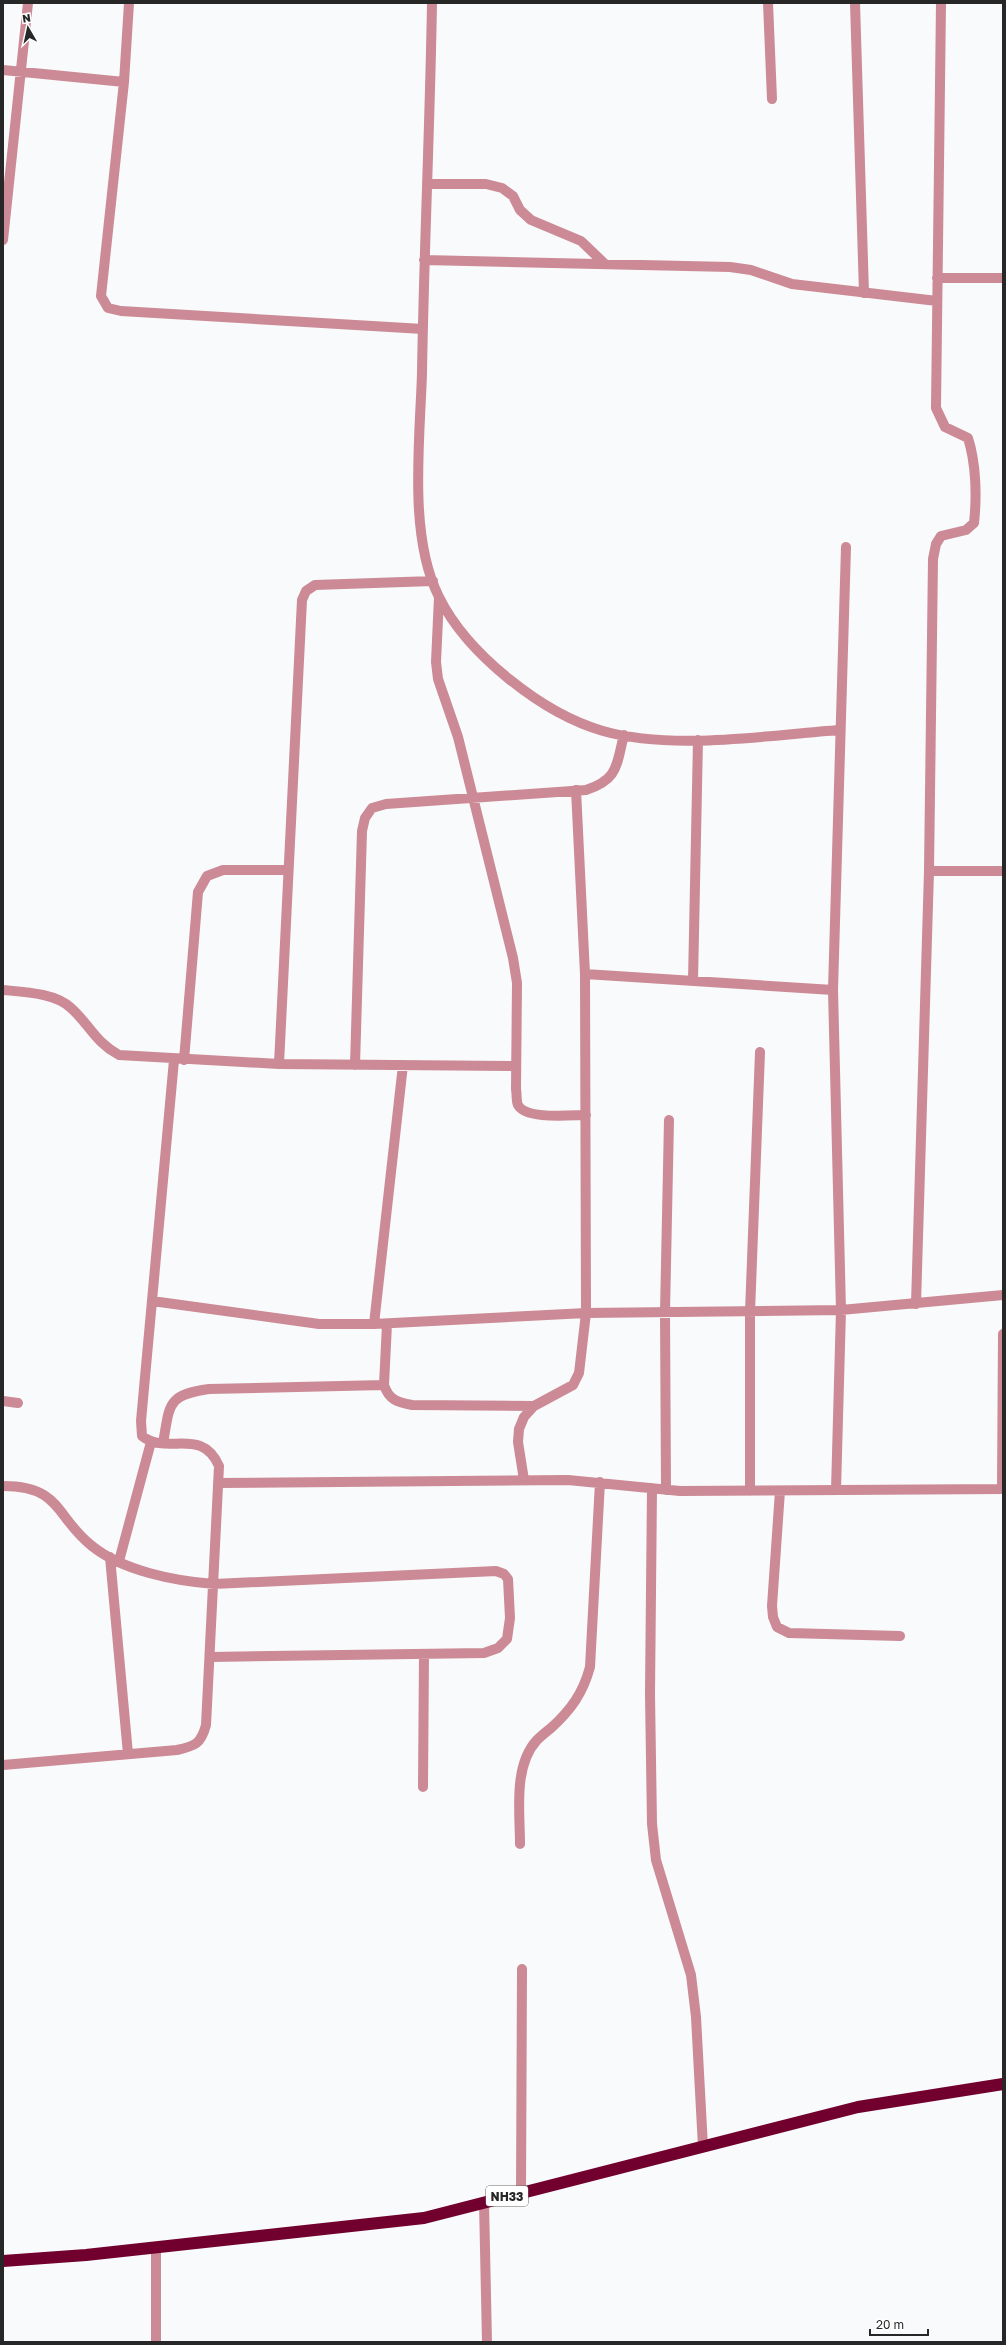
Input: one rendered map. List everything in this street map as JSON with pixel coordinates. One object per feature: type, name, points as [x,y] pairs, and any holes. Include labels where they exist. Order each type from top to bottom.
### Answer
[{"type":"highway","name":"NH33","points":[[3,2260],[86,2256],[424,2218],[858,2107],[1003,2084]]},
{"type":"street","points":[[3,240],[22,72],[28,3]]},
{"type":"street","points":[[129,3],[124,82],[101,296],[108,308],[121,311],[422,329]]},
{"type":"street","points":[[432,3],[422,329],[419,508],[425,556],[439,597],[462,632],[495,666],[529,695],[574,721],[606,732],[645,738],[698,740],[840,730]]},
{"type":"street","points":[[768,3],[772,99]]},
{"type":"street","points":[[855,3],[864,293]]},
{"type":"street","points":[[916,1304],[929,871],[933,559],[936,544],[941,536],[966,530],[974,522],[976,510],[972,450],[968,438],[945,427],[936,408],[941,3]]},
{"type":"street","points":[[3,70],[124,82]]},
{"type":"street","points":[[427,184],[486,184],[502,188],[513,196],[520,210],[531,220],[581,241],[605,264]]},
{"type":"street","points":[[424,260],[730,267],[751,270],[792,284],[937,301]]},
{"type":"street","points":[[937,278],[1003,278]]},
{"type":"street","points":[[836,1490],[841,1310],[833,990],[846,547]]},
{"type":"street","points":[[279,1064],[302,600],[306,591],[315,585],[330,583],[433,580]]},
{"type":"street","points":[[439,597],[436,662],[438,679],[458,737],[474,798],[513,958],[517,983],[516,1066],[518,1105],[527,1113],[538,1115],[586,1115]]},
{"type":"street","points":[[355,1065],[362,831],[365,818],[372,808],[386,804],[576,790],[603,784],[613,775],[624,735]]},
{"type":"street","points":[[693,981],[698,740]]},
{"type":"street","points":[[524,1480],[518,1442],[519,1429],[524,1417],[534,1406],[573,1385],[579,1373],[586,1313],[586,974],[576,790]]},
{"type":"street","points":[[3,1765],[177,1750],[192,1746],[203,1738],[206,1725],[210,1657],[219,1466],[214,1454],[204,1446],[150,1442],[142,1436],[141,1421],[152,1301],[198,892],[208,876],[223,870],[288,870]]},
{"type":"street","points":[[929,871],[1003,871]]},
{"type":"street","points":[[586,974],[833,990]]},
{"type":"street","points":[[3,990],[60,1000],[75,1012],[104,1046],[118,1055],[179,1060],[279,1064],[516,1066]]},
{"type":"street","points":[[750,1491],[750,1312],[760,1052]]},
{"type":"street","points":[[374,1324],[403,1065]]},
{"type":"street","points":[[666,1490],[665,1312],[669,1120]]},
{"type":"street","points":[[152,1301],[313,1323],[387,1324],[586,1313],[841,1310],[916,1304],[1003,1294]]},
{"type":"street","points":[[387,1324],[384,1385],[387,1394],[397,1402],[412,1405],[534,1406]]},
{"type":"street","points":[[219,1483],[524,1480],[600,1482],[666,1490],[780,1491],[1002,1489],[1003,1334]]},
{"type":"street","points":[[163,1443],[169,1408],[176,1398],[189,1392],[208,1389],[384,1385]]},
{"type":"street","points":[[3,1401],[18,1403]]},
{"type":"street","points":[[128,1754],[115,1559],[150,1442]]},
{"type":"street","points":[[520,1844],[521,1775],[527,1757],[536,1741],[574,1705],[585,1686],[590,1667],[600,1482]]},
{"type":"street","points":[[3,1486],[32,1489],[51,1498],[81,1536],[92,1547],[115,1559],[179,1581],[214,1584],[496,1571],[504,1574],[508,1579],[509,1610],[507,1639],[498,1648],[484,1654],[210,1657]]},
{"type":"street","points":[[652,1488],[650,1694],[652,1824],[656,1860],[691,1975],[696,2017],[703,2147]]},
{"type":"street","points":[[780,1491],[772,1606],[773,1617],[777,1627],[789,1633],[900,1636]]},
{"type":"street","points":[[424,1654],[424,1787]]},
{"type":"street","points":[[521,2193],[522,1969]]},
{"type":"street","points":[[484,2202],[487,2342]]},
{"type":"street","points":[[156,2248],[156,2342]]}]
